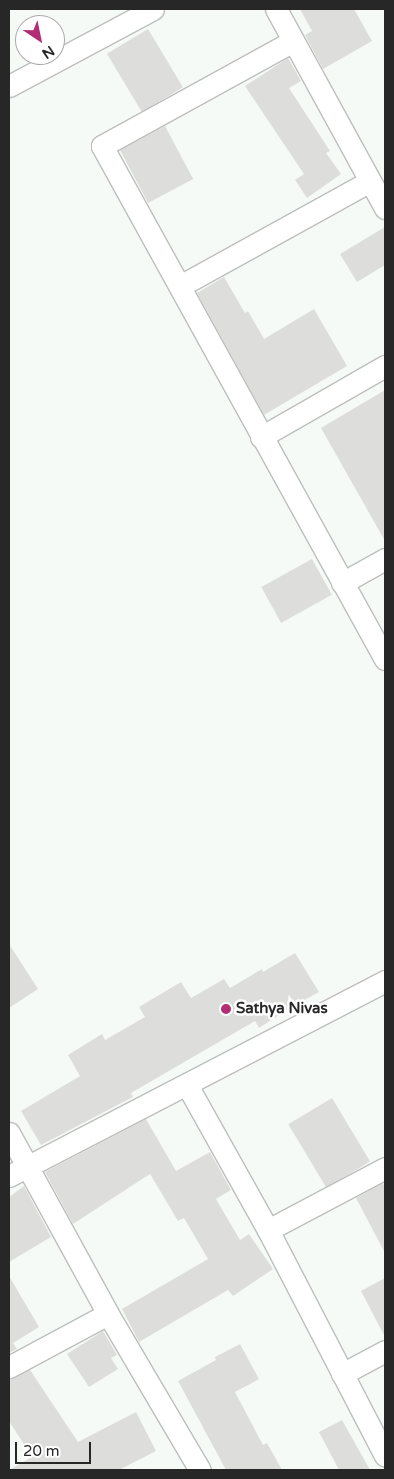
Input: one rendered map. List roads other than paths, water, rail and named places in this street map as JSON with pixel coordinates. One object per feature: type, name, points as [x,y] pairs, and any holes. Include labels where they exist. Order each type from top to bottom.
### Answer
[{"type":"street","points":[[9,86],[153,9]]},
{"type":"street","points":[[276,9],[385,208]]},
{"type":"street","points":[[294,41],[102,146],[385,659]]},
{"type":"street","points":[[180,286],[370,181]]},
{"type":"street","points":[[261,437],[385,366]]},
{"type":"street","points":[[342,583],[385,559]]},
{"type":"street","points":[[18,1171],[385,981]]},
{"type":"street","points":[[187,1085],[268,1230],[385,1456]]},
{"type":"street","points":[[9,1132],[18,1171],[108,1314],[200,1470]]},
{"type":"street","points":[[268,1230],[385,1168]]},
{"type":"street","points":[[9,1367],[108,1314]]},
{"type":"street","points":[[342,1374],[385,1352]]},
{"type":"place","name":"Sathya Nivas","points":[[226,1009]]}]
